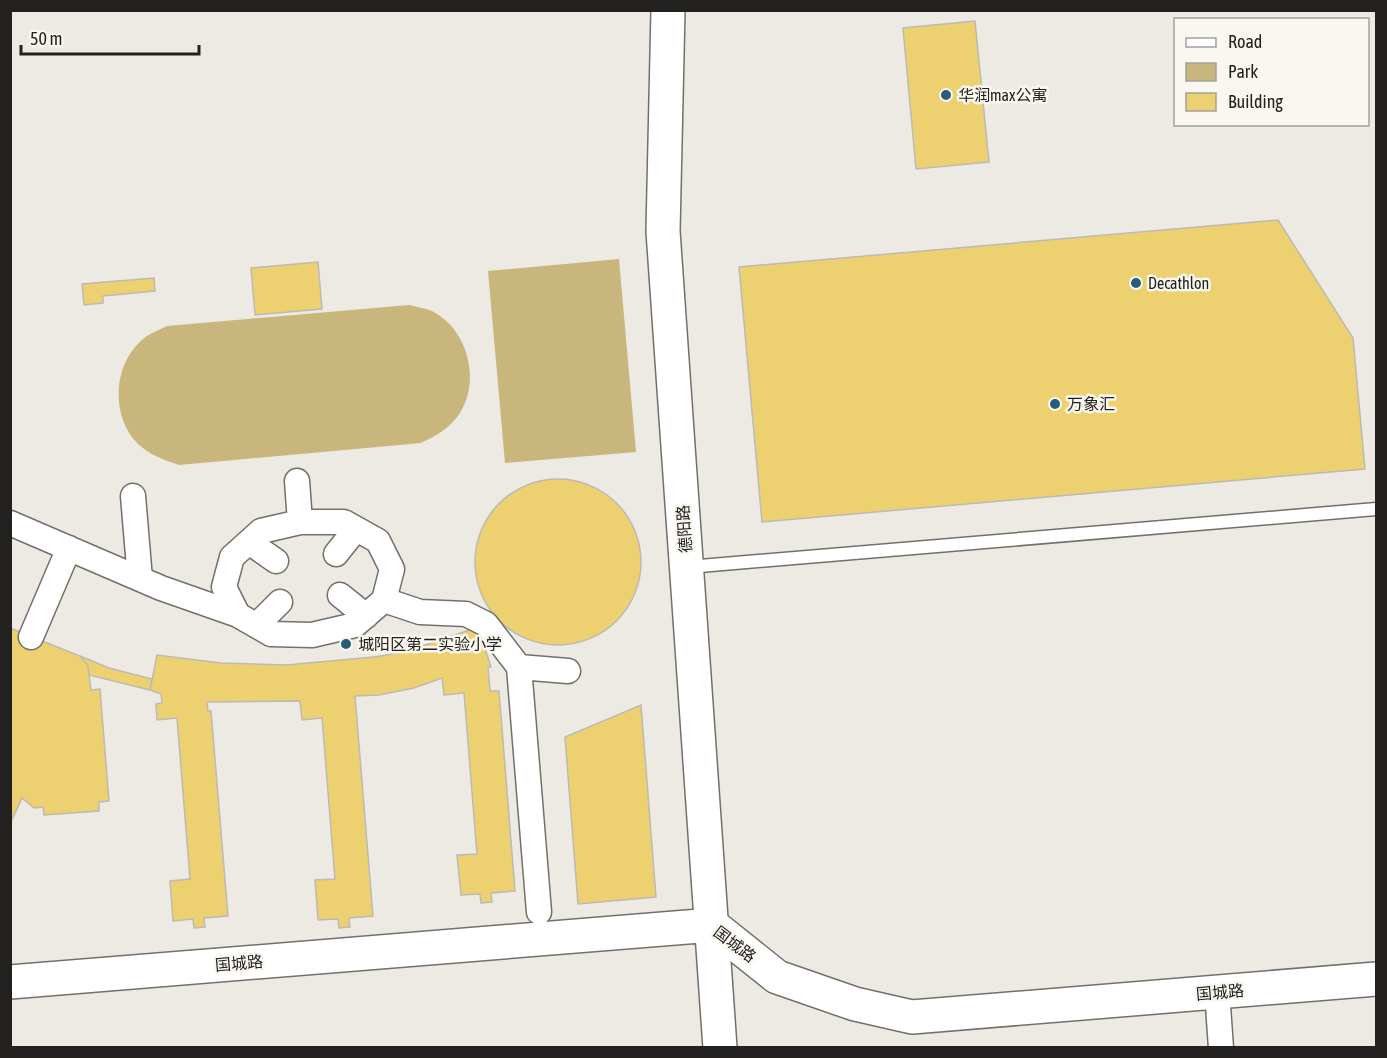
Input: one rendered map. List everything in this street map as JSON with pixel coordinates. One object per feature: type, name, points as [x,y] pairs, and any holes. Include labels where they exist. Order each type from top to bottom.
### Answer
[{"type":"street","name":"德阳路","points":[[668,10],[663,231],[720,1047]]},
{"type":"street","points":[[297,481],[300,522]]},
{"type":"street","points":[[133,496],[140,579]]},
{"type":"street","points":[[10,523],[140,579],[247,620],[271,634],[312,635],[355,625],[384,600],[392,569],[378,541],[344,522],[300,522],[261,531],[232,557],[224,587],[247,620]]},
{"type":"street","points":[[336,554],[356,529]]},
{"type":"street","points":[[249,542],[276,561]]},
{"type":"street","points":[[31,637],[69,548]]},
{"type":"street","points":[[340,595],[366,616]]},
{"type":"street","points":[[384,600],[420,612],[466,614],[486,624],[519,667],[539,912]]},
{"type":"street","points":[[247,620],[280,602]]},
{"type":"street","points":[[519,667],[568,671]]},
{"type":"street","name":"国城路","points":[[10,982],[712,925],[777,976],[855,1004],[912,1017],[1377,979]]},
{"type":"street","points":[[1217,992],[1221,1047]]},
{"type":"lane","points":[[686,567],[1377,509]]},
{"type":"green space","points":[[619,259],[636,452],[505,463],[488,271]]},
{"type":"green space","points":[[409,305],[432,311],[455,330],[468,358],[470,373],[469,388],[458,416],[441,432],[421,443],[179,465],[157,457],[138,444],[122,418],[119,388],[127,359],[147,336],[167,326]]},
{"type":"building","name":"华润max公寓","points":[[975,21],[989,162],[916,169],[903,28]]},
{"type":"building","name":"万象汇","points":[[1278,220],[1353,338],[1365,469],[762,522],[739,267]]},
{"type":"building","points":[[318,262],[322,309],[255,315],[251,268]]},
{"type":"building","points":[[154,278],[155,291],[103,296],[103,303],[84,305],[82,284]]},
{"type":"building","points":[[558,479],[590,486],[604,493],[616,504],[627,516],[634,530],[641,562],[634,594],[627,608],[616,620],[604,631],[590,638],[558,645],[526,638],[512,631],[500,620],[489,608],[482,594],[475,562],[482,530],[489,516],[500,504],[512,493],[526,486]]},
{"type":"building","points":[[478,627],[491,667],[488,667],[490,691],[499,691],[515,891],[491,893],[492,902],[481,903],[480,894],[461,895],[457,855],[477,854],[464,693],[444,695],[442,678],[414,688],[379,695],[355,696],[373,916],[349,918],[350,927],[339,928],[338,919],[318,920],[315,880],[335,879],[322,718],[302,720],[300,701],[207,702],[208,711],[211,711],[228,916],[204,918],[205,927],[194,928],[193,919],[173,921],[170,881],[190,879],[177,718],[157,720],[156,704],[162,703],[161,694],[150,690],[157,655],[221,663],[286,665],[405,652]]},
{"type":"building","points":[[10,628],[80,656],[88,666],[91,690],[100,689],[109,801],[99,802],[99,811],[44,815],[43,807],[34,808],[22,798],[10,824]]},
{"type":"building","points":[[80,656],[109,668],[152,679],[150,690],[89,675],[88,666]]},
{"type":"building","points":[[641,705],[656,897],[578,904],[565,737]]},
{"type":"place","name":"华润max公寓","points":[[946,95]]},
{"type":"place","name":"Decathlon","points":[[1136,283]]},
{"type":"place","name":"万象汇","points":[[1055,404]]},
{"type":"place","name":"城阳区第二实验小学","points":[[346,644]]}]
